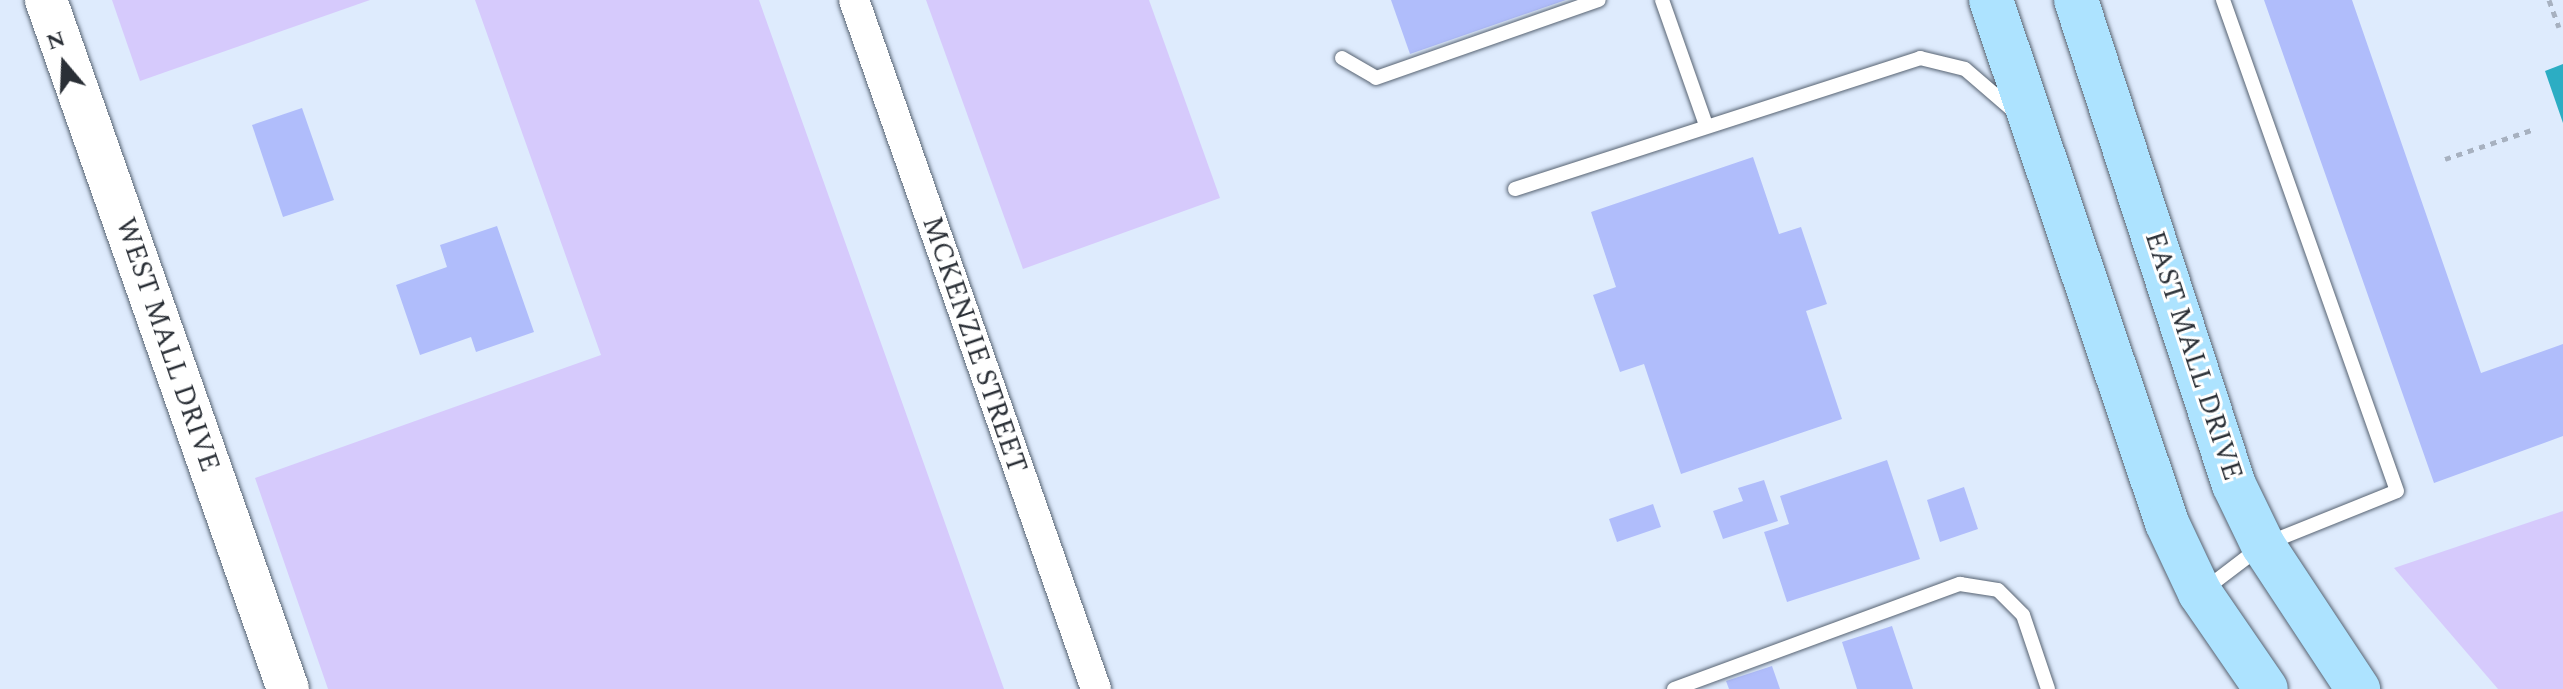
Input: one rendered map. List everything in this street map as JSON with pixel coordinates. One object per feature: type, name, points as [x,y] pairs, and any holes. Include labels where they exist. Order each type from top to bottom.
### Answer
[{"type":"main road","points":[[1991,0],[2167,523],[2200,593],[2266,689]]},
{"type":"main road","name":"EAST MALL DRIVE","points":[[2076,0],[2234,485],[2263,545],[2358,689]]},
{"type":"street","name":"WEST MALL DRIVE","points":[[46,0],[288,689]]},
{"type":"street","name":"MCKENZIE STREET","points":[[854,0],[1096,689]]},
{"type":"lane","points":[[1342,58],[1376,78],[1599,0]]},
{"type":"lane","points":[[1662,0],[1706,125]]},
{"type":"lane","points":[[2200,593],[2263,545],[2397,491],[2223,0]]},
{"type":"lane","points":[[1515,189],[1920,58],[1965,69],[2032,126]]},
{"type":"lane","points":[[1674,689],[1960,584],[1998,590],[2023,615],[2048,689]]},
{"type":"path","points":[[2549,0],[2559,27]]},
{"type":"path","points":[[2445,159],[2534,129]]},
{"type":"shaded area","points":[[112,0],[370,0],[140,81]]},
{"type":"shaded area","points":[[475,0],[759,0],[1004,689],[328,689],[255,478],[601,355]]},
{"type":"shaded area","points":[[926,0],[1149,0],[1220,198],[1023,269]]},
{"type":"shaded area","points":[[2563,511],[2563,689],[2498,689],[2394,568]]},
{"type":"water","points":[[2563,64],[2563,123],[2545,71]]},
{"type":"building","points":[[1391,0],[1566,0],[1410,54]]},
{"type":"building","points":[[2264,0],[2352,0],[2481,373],[2563,344],[2563,436],[2434,483]]},
{"type":"building","points":[[302,108],[334,200],[283,217],[252,125]]},
{"type":"building","points":[[1753,157],[1779,234],[1801,227],[1827,304],[1806,311],[1842,419],[1681,474],[1644,364],[1620,372],[1593,295],[1616,287],[1591,212]]},
{"type":"building","points":[[497,226],[534,332],[476,352],[471,337],[420,355],[396,285],[447,267],[440,245]]},
{"type":"building","points":[[1887,460],[1920,559],[1787,602],[1764,532],[1789,524],[1780,496]]},
{"type":"building","points":[[1764,480],[1778,521],[1723,539],[1713,511],[1743,501],[1738,488]]},
{"type":"building","points":[[1964,487],[1978,529],[1940,542],[1927,500]]},
{"type":"building","points":[[1653,504],[1661,527],[1617,542],[1609,519]]},
{"type":"building","points":[[1892,626],[1913,689],[1857,689],[1842,642]]},
{"type":"building","points":[[1772,666],[1780,689],[1729,689],[1726,681]]}]
